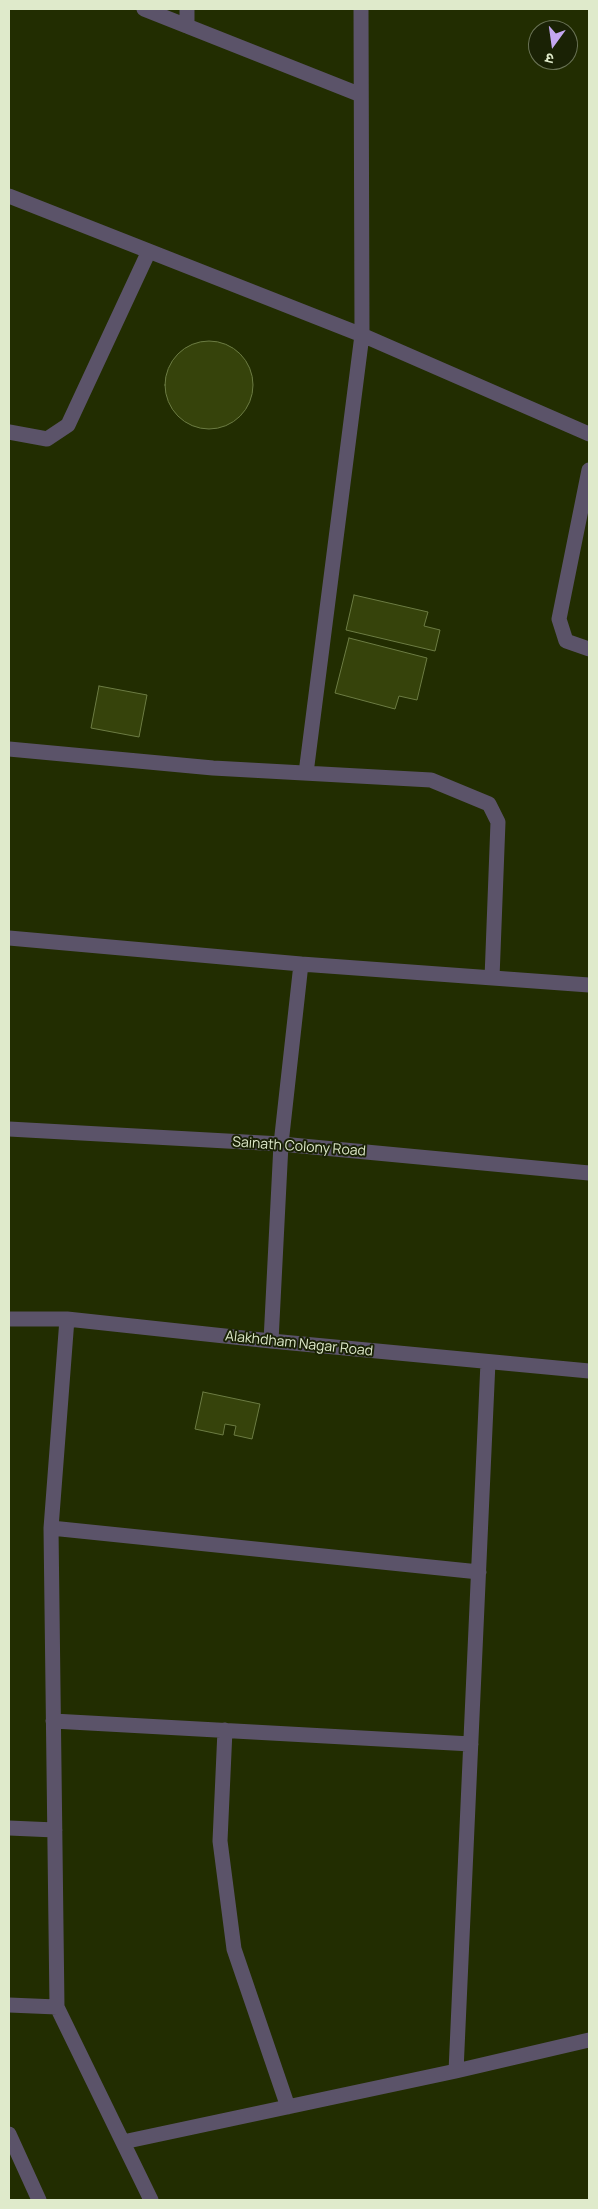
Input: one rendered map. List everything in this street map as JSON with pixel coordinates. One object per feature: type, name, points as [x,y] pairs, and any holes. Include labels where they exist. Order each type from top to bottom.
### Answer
[{"type":"street","points":[[144,9],[361,96]]},
{"type":"street","points":[[187,9],[187,26]]},
{"type":"street","points":[[306,773],[362,335],[361,9]]},
{"type":"street","points":[[9,196],[362,335],[589,434]]},
{"type":"street","points":[[9,432],[47,439],[68,426],[149,251]]},
{"type":"street","points":[[589,470],[559,619],[566,641],[589,649]]},
{"type":"street","points":[[9,749],[213,768],[432,780],[488,804],[498,822],[492,978]]},
{"type":"street","points":[[9,938],[301,964],[589,985]]},
{"type":"street","points":[[271,1341],[280,1144],[301,964]]},
{"type":"street","name":"Sainath Colony Road","points":[[9,1129],[280,1144],[589,1173]]},
{"type":"street","name":"Alakhdham Nagar Road","points":[[9,1319],[67,1319],[271,1341],[589,1371]]},
{"type":"street","points":[[67,1319],[51,1528],[57,2007],[151,2200]]},
{"type":"street","points":[[456,2071],[488,1362]]},
{"type":"street","points":[[51,1528],[479,1572]]},
{"type":"street","points":[[53,1721],[471,1744]]},
{"type":"street","points":[[224,1730],[220,1841],[234,1949],[288,2107]]},
{"type":"street","points":[[9,1828],[55,1830]]},
{"type":"street","points":[[9,2005],[57,2007]]},
{"type":"street","points":[[123,2142],[456,2071],[589,2040]]},
{"type":"street","points":[[9,2134],[39,2200]]},
{"type":"building","points":[[209,341],[226,345],[240,354],[249,368],[253,385],[249,402],[240,416],[226,425],[209,429],[192,425],[178,416],[169,402],[165,385],[169,368],[178,354],[192,345]]},
{"type":"building","points":[[354,595],[428,612],[424,626],[440,630],[435,651],[346,630]]},
{"type":"building","points":[[349,638],[427,658],[417,700],[399,696],[395,709],[335,693]]},
{"type":"building","points":[[99,686],[147,695],[139,737],[91,728]]},
{"type":"building","points":[[203,1392],[260,1404],[252,1439],[234,1435],[236,1426],[225,1424],[223,1435],[195,1429]]}]
